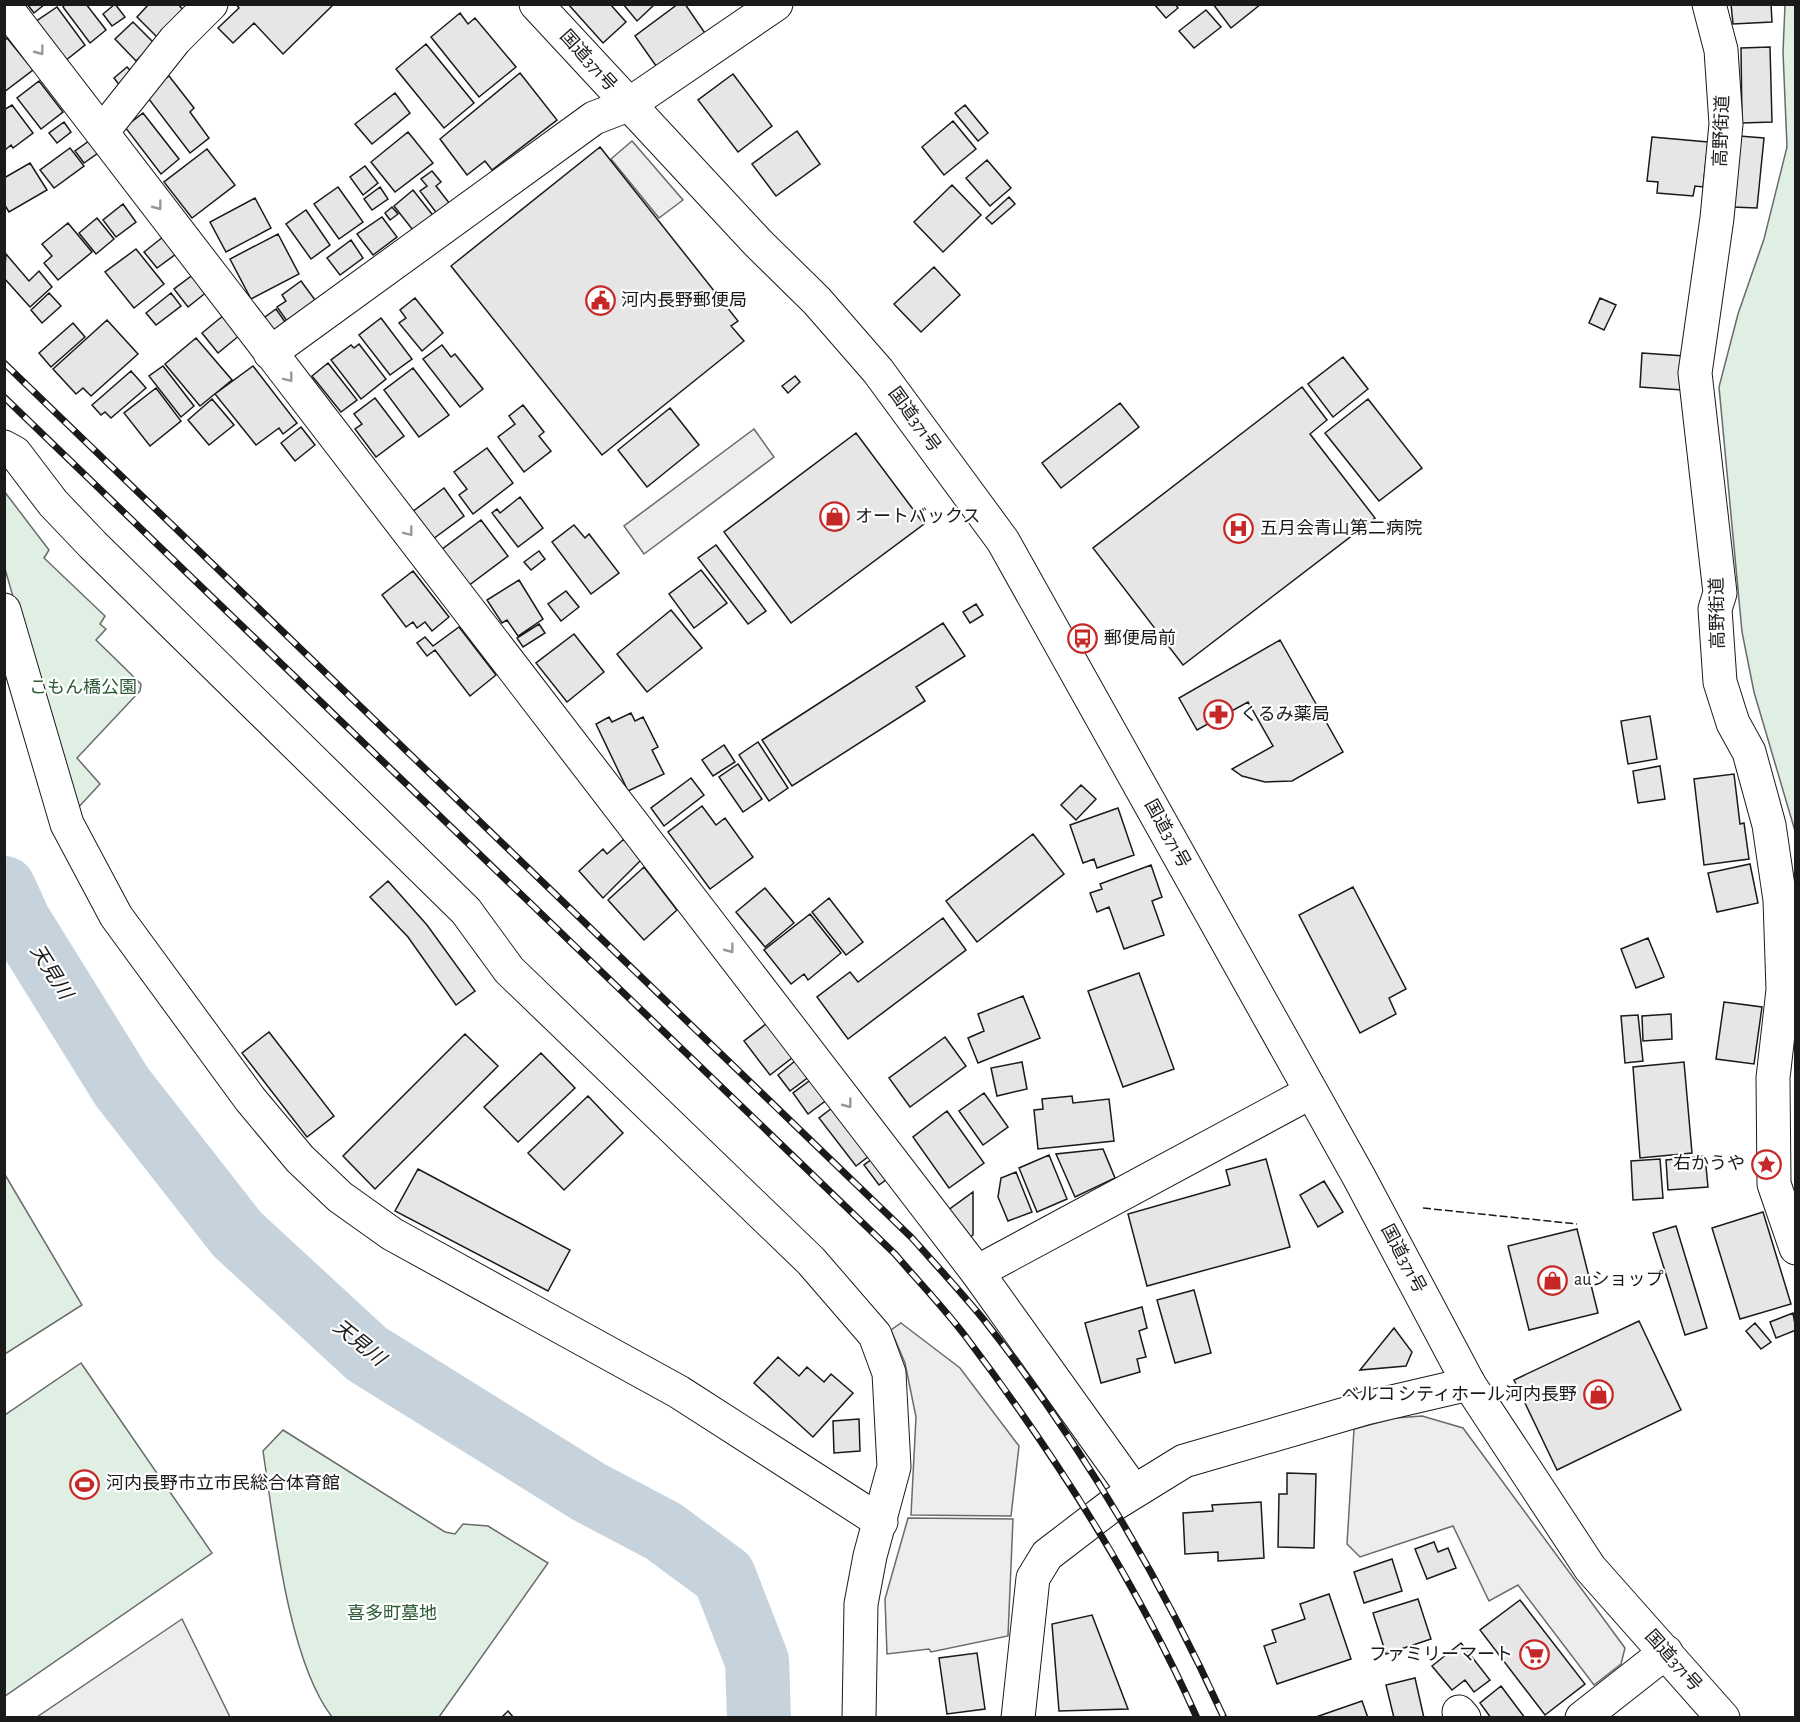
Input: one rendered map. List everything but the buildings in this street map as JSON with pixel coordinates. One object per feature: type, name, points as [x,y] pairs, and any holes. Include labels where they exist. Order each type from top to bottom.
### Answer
[{"type":"main road","points":[[102,132],[175,40],[211,4]]},
{"type":"main road","name":"国道371号","points":[[536,4],[758,243],[817,301],[878,371],[1003,542],[1311,1092],[1469,1384],[1590,1568],[1724,1718]]},
{"type":"main road","points":[[270,353],[594,118],[628,105],[776,4]]},
{"type":"main road","name":"高野街道","points":[[1709,4],[1721,50],[1726,124],[1717,218],[1695,373],[1720,593],[1714,609],[1720,682],[1733,723],[1749,752],[1769,825],[1780,900],[1784,990],[1773,1078],[1774,1184],[1796,1248]]},
{"type":"main road","points":[[4,5],[977,1272],[1133,1490]]},
{"type":"main road","points":[[4,447],[15,453],[53,503],[93,545],[466,911],[509,970],[811,1261],[875,1335],[889,1373],[894,1467],[870,1556],[861,1604],[859,1718]]},
{"type":"main road","points":[[4,610],[67,824],[117,916],[250,1099],[300,1159],[340,1197],[392,1234],[679,1392],[881,1522]]},
{"type":"main road","points":[[977,1272],[1311,1092]]},
{"type":"main road","points":[[1018,1718],[1033,1578],[1047,1555],[1133,1490],[1184,1461],[1366,1408],[1469,1384]]},
{"type":"main road","points":[[1582,1718],[1666,1652]]},
{"type":"green space","points":[[1785,5],[1796,5],[1795,831],[1754,692],[1742,632],[1719,387],[1738,314],[1764,239],[1787,147],[1783,52]]},
{"type":"green space","name":"こもん橋公園","points":[[4,491],[49,550],[44,558],[105,616],[100,624],[106,629],[96,640],[141,684],[140,691],[77,758],[100,784],[75,811],[5,569]]},
{"type":"green space","points":[[4,1173],[82,1305],[5,1354],[4,1354]]},
{"type":"green space","name":"河内長野市立市民総合体育館","points":[[81,1363],[212,1553],[5,1696],[5,1415]]},
{"type":"green space","name":"喜多町墓地","points":[[283,1430],[445,1532],[455,1534],[463,1524],[488,1526],[548,1563],[439,1717],[332,1717],[317,1692],[304,1662],[285,1590],[263,1451]]},
{"type":"shaded area","points":[[632,141],[683,200],[659,218],[611,159]]},
{"type":"shaded area","points":[[754,429],[774,457],[644,554],[624,526]]},
{"type":"shaded area","points":[[901,1323],[960,1368],[1019,1446],[1011,1516],[911,1515],[916,1417],[905,1363],[891,1330]]},
{"type":"shaded area","points":[[1422,1416],[1463,1428],[1625,1648],[1621,1664],[1594,1685],[1518,1585],[1489,1601],[1453,1526],[1360,1557],[1347,1544],[1354,1429],[1395,1418]]},
{"type":"shaded area","points":[[908,1518],[1013,1519],[1008,1636],[931,1652],[929,1649],[887,1654],[885,1599]]},
{"type":"shaded area","points":[[182,1619],[230,1717],[37,1717]]},
{"type":"waterway","name":"天見川","points":[[4,888],[19,921],[122,1087],[237,1234],[367,1354],[589,1492],[663,1531],[724,1576],[757,1661],[759,1718]]},
{"type":"railway","points":[[4,363],[912,1238],[984,1320],[1019,1366],[1085,1462],[1173,1613],[1224,1718]]},
{"type":"railway","points":[[4,397],[895,1254],[966,1337],[1063,1474],[1148,1617],[1197,1718]]},
{"type":"fence","points":[[1423,1208],[1577,1224]]},
{"type":"place","name":"河内長野郵便局","points":[[600,301]]},
{"type":"place","name":"オートバックス","points":[[834,517]]},
{"type":"place","name":"五月会青山第二病院","points":[[1239,529]]},
{"type":"place","name":"郵便局前","points":[[1083,639]]},
{"type":"place","name":"くるみ薬局","points":[[1219,715]]},
{"type":"place","name":"右かうや","points":[[1766,1164]]},
{"type":"place","name":"auショップ","points":[[1553,1280]]},
{"type":"place","name":"ベルコ シティホール河内長野","points":[[1598,1395]]},
{"type":"place","name":"河内長野市立市民総合体育館","points":[[85,1484]]},
{"type":"place","name":"ファミリーマート","points":[[1534,1655]]}]
